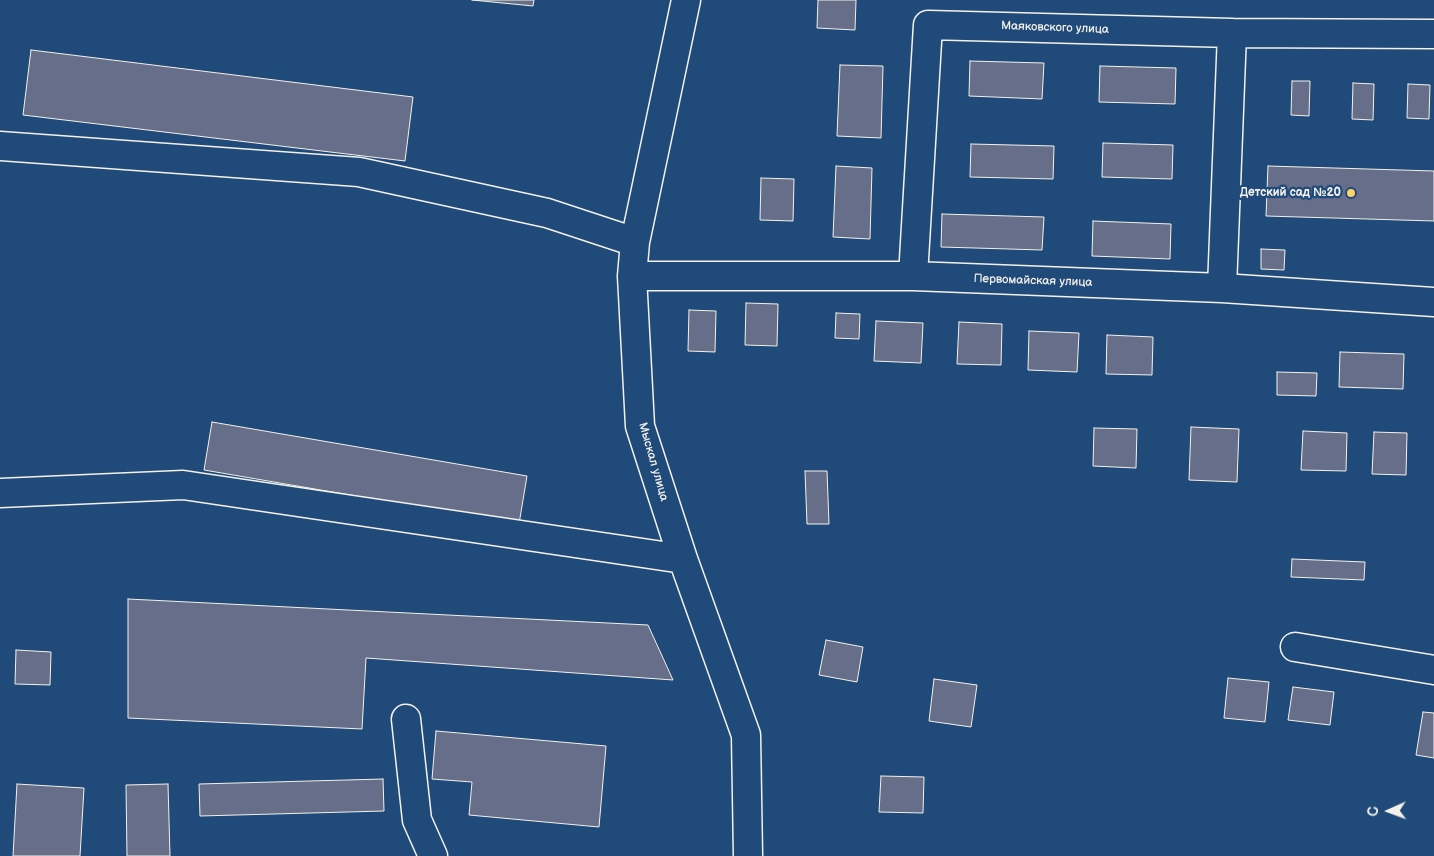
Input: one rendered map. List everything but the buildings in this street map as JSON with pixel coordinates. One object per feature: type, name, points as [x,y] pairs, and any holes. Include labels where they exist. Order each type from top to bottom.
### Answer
[{"type":"street","name":"Мыскал улица","points":[[686,0],[634,242],[632,276],[640,426],[683,559],[746,735],[748,856]]},
{"type":"street","name":"Маяковского улица","points":[[913,276],[928,24],[1232,33],[1434,34]]},
{"type":"street","points":[[1222,288],[1232,33]]},
{"type":"street","points":[[0,146],[359,172],[547,213],[634,242]]},
{"type":"street","name":"Первомайская улица","points":[[632,276],[913,276],[1222,288],[1434,302]]},
{"type":"street","points":[[0,493],[183,485],[683,559]]},
{"type":"street","points":[[1295,647],[1434,670]]},
{"type":"street","points":[[406,719],[417,820],[433,856]]},
{"type":"place","name":"Детский сад №20","points":[[1351,193]]}]
